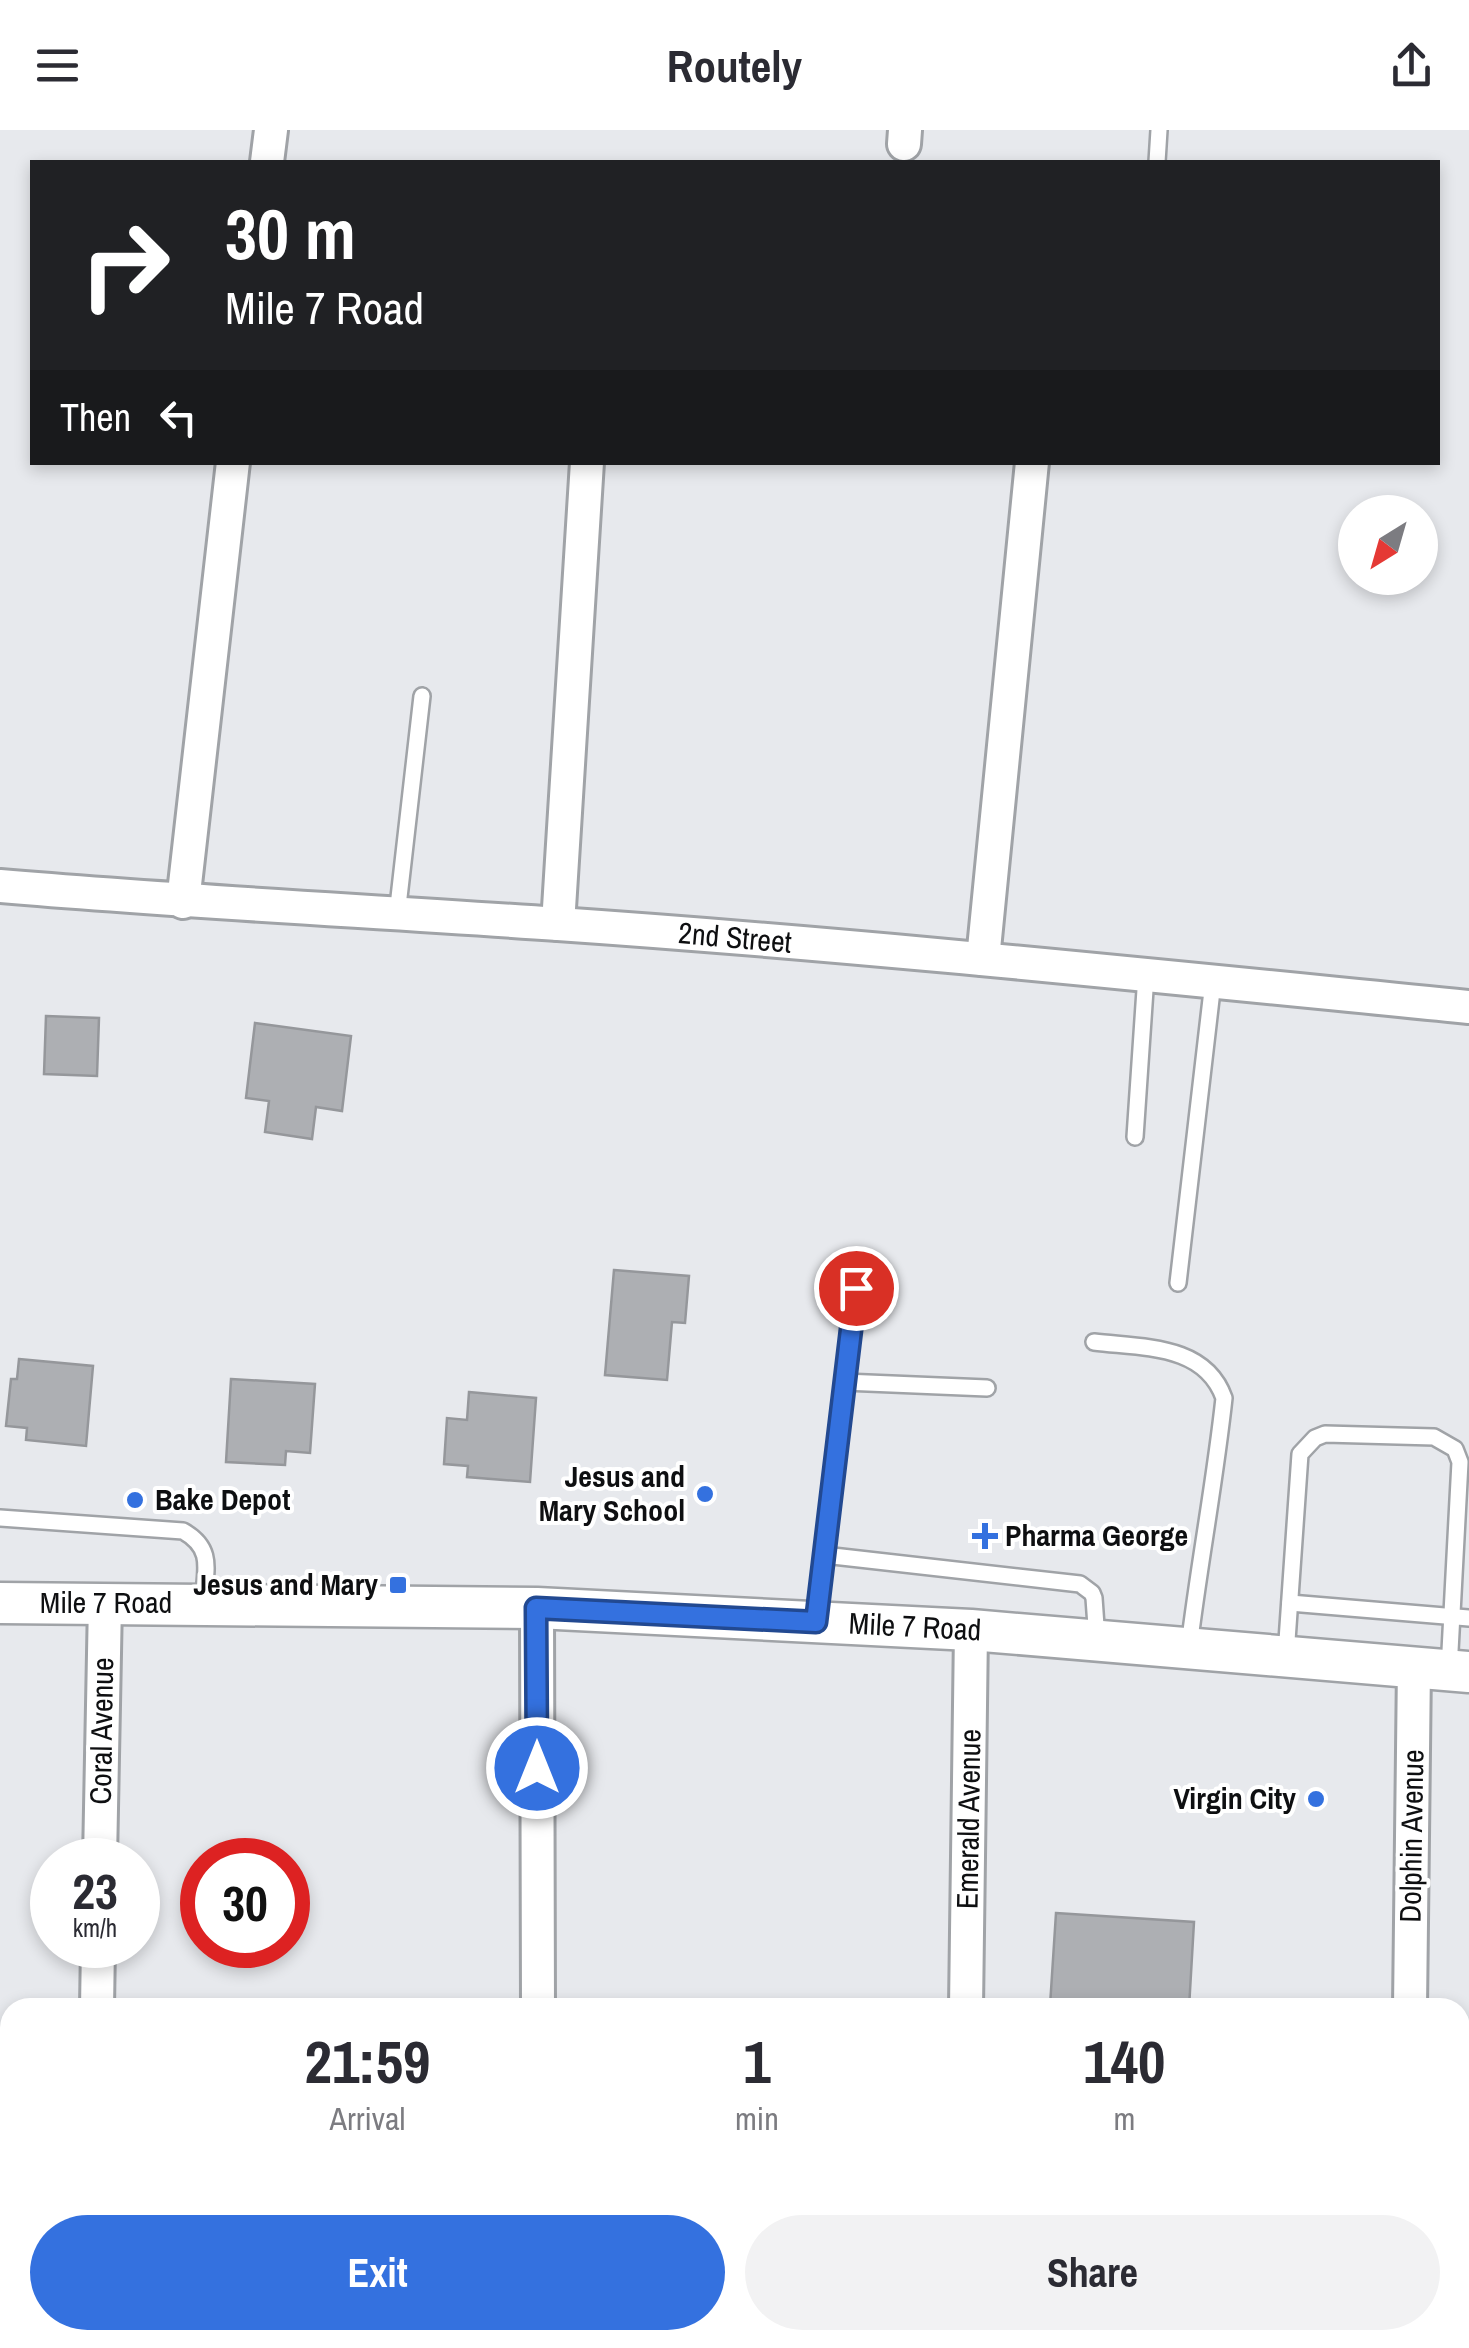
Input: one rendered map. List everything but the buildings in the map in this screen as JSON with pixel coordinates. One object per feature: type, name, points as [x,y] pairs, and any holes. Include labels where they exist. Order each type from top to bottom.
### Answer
[{"type":"street","points":[[267,160],[271,130]]},
{"type":"street","points":[[183,902],[233,465]]},
{"type":"street","points":[[558,924],[587,465]]},
{"type":"street","points":[[983,959],[1032,465]]},
{"type":"street","name":"2nd Street","points":[[0,886],[183,902],[558,924],[983,959],[1469,1007]]},
{"type":"street","name":"Coral Avenue","points":[[100,1838],[104,1602]]},
{"type":"street","name":"Mile 7 Road","points":[[0,1603],[536,1608],[971,1630],[1444,1669]]},
{"type":"street","points":[[536,1608],[538,1998]]},
{"type":"street","name":"Emerald Avenue","points":[[966,1998],[971,1630]]},
{"type":"street","name":"Dolphin Avenue","points":[[1411,1998],[1444,1669]]},
{"type":"street","points":[[97,1998],[98,1968]]},
{"type":"lane","points":[[1157,160],[1159,130]]},
{"type":"lane","points":[[397,915],[422,696]]},
{"type":"lane","points":[[1135,1138],[1146,975]]},
{"type":"lane","points":[[1178,1282],[1212,982]]},
{"type":"lane","points":[[816,1622],[856,1288]]},
{"type":"lane","points":[[1094,1342],[1182,1353],[1204,1366],[1218,1381],[1224,1398],[1212,1505],[1200,1558],[1189,1647]]},
{"type":"lane","points":[[844,1382],[987,1388]]},
{"type":"lane","points":[[1286,1655],[1300,1454],[1306,1445],[1325,1434],[1434,1437],[1455,1449],[1460,1462],[1452,1617],[1444,1669]]},
{"type":"lane","points":[[0,1518],[183,1531],[197,1539],[206,1552],[204,1603]]},
{"type":"lane","points":[[824,1556],[1080,1584],[1094,1598],[1097,1640]]},
{"type":"lane","points":[[1290,1603],[1469,1618]]},
{"type":"place","name":"Jesus and Mary School","points":[[705,1494]]},
{"type":"place","name":"Bake Depot","points":[[135,1500]]},
{"type":"place","name":"Pharma George","points":[[985,1536]]},
{"type":"place","name":"Jesus and Mary","points":[[398,1585]]},
{"type":"place","name":"Virgin City","points":[[1316,1799]]},
{"type":"route","points":[[537,1768],[536,1608],[816,1622],[856,1288]]}]
